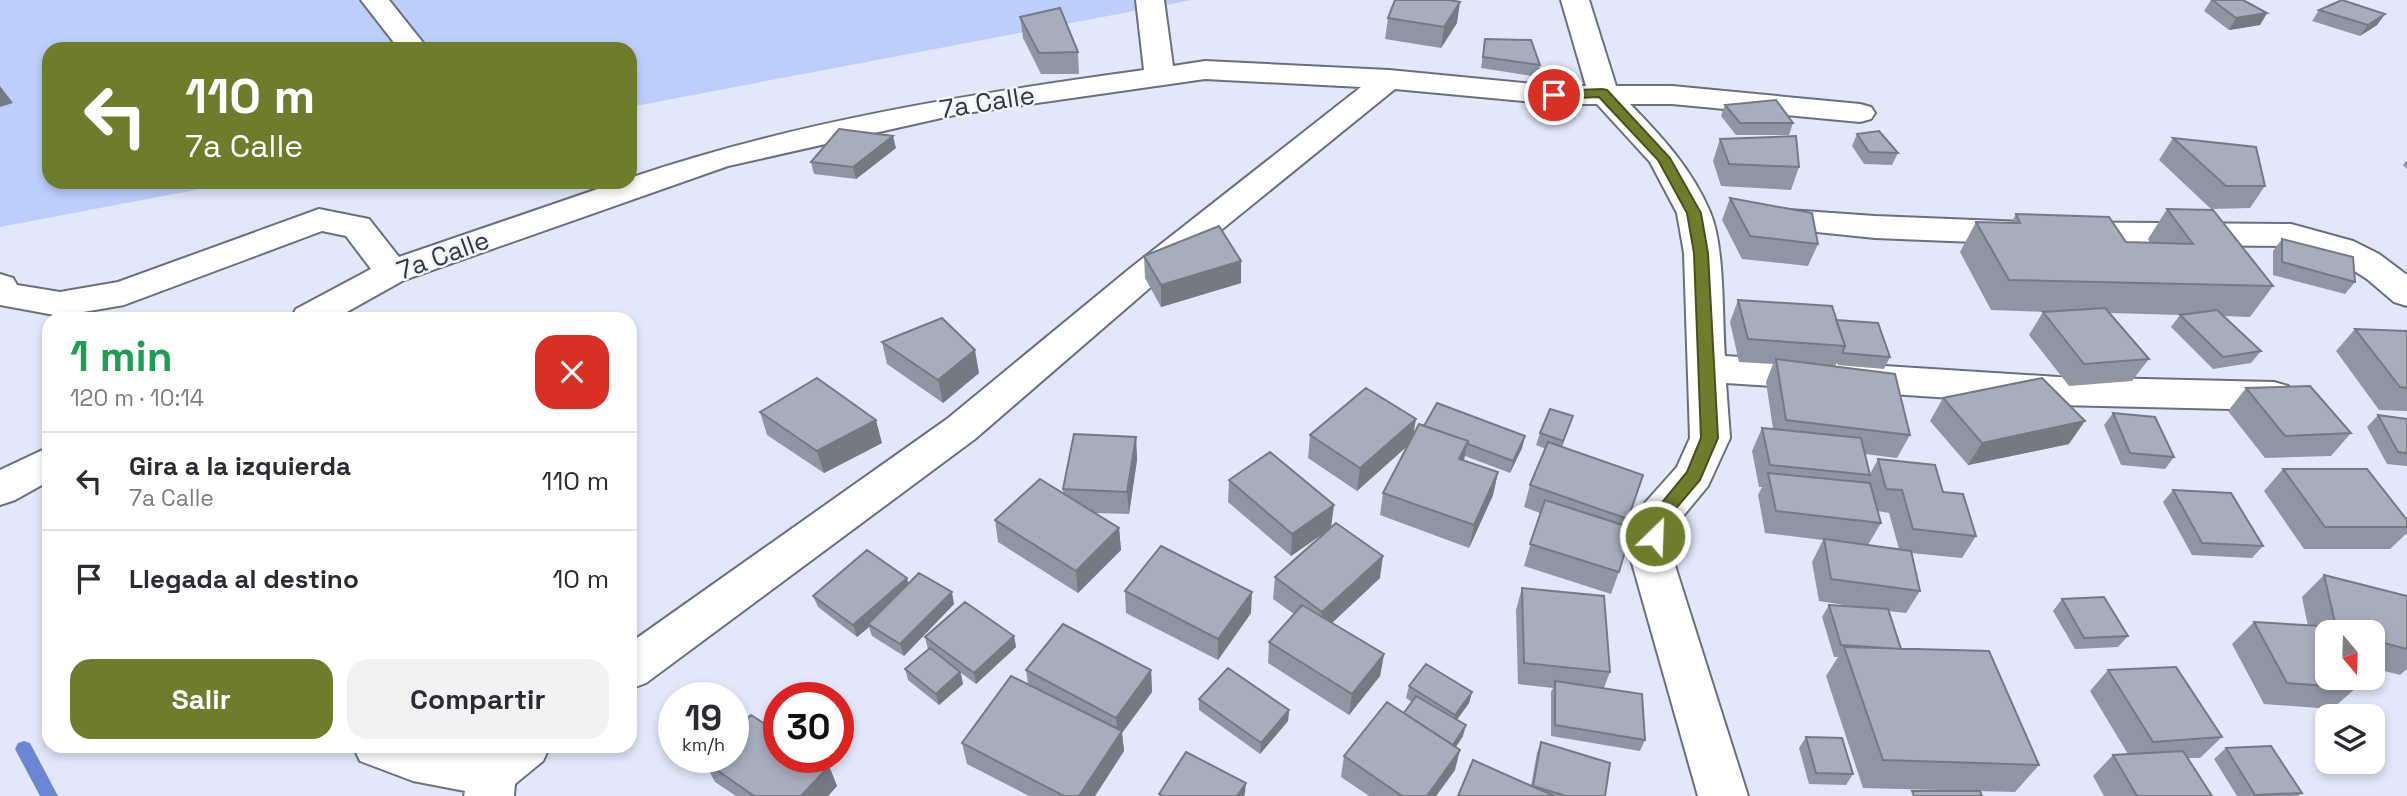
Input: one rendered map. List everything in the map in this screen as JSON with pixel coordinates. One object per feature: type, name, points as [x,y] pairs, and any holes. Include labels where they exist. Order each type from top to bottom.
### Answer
[{"type":"street","points":[[374,0],[408,42]]},
{"type":"street","points":[[1150,0],[1160,76]]},
{"type":"street","points":[[1575,0],[1602,93],[1717,214],[1875,227],[2024,233],[2291,235],[2330,243],[2356,255],[2385,273],[2407,294]]},
{"type":"street","name":"7a Calle","points":[[637,179],[719,158],[958,105],[1205,70],[1389,79],[1554,95],[1672,94],[1860,113]]},
{"type":"street","points":[[637,664],[961,429],[1140,278],[1389,79]]},
{"type":"street","name":"7a Calle","points":[[320,312],[392,272],[592,191]]},
{"type":"street","points":[[1717,214],[1701,253],[1710,438],[1694,475],[1659,516],[1651,556],[1723,796]]},
{"type":"street","points":[[0,286],[5,295],[60,304],[124,293],[319,220],[356,227],[392,272]]},
{"type":"street","points":[[1706,368],[2058,391],[2274,396]]},
{"type":"street","points":[[0,489],[42,467]]},
{"type":"street","points":[[396,753],[413,759],[502,771]]},
{"type":"shaded area","points":[[0,0],[1192,0],[637,106],[637,42],[42,42],[42,189],[200,189],[0,227]]},
{"type":"building","points":[[1395,0],[1460,2],[1444,27],[1388,18]]},
{"type":"building","points":[[2212,0],[2243,0],[2267,13],[2236,18]]},
{"type":"building","points":[[2342,0],[2385,14],[2368,25],[2319,10]]},
{"type":"building","points":[[1060,8],[1078,52],[1039,53],[1020,17]]},
{"type":"building","points":[[1485,39],[1531,40],[1540,65],[1483,57]]},
{"type":"building","points":[[1776,100],[1793,123],[1740,123],[1725,105]]},
{"type":"building","points":[[839,129],[893,136],[853,167],[811,162]]},
{"type":"building","points":[[1879,131],[1898,153],[1869,152],[1857,134]]},
{"type":"building","points":[[1796,136],[1799,167],[1729,164],[1720,139]]},
{"type":"building","points":[[2173,138],[2256,147],[2265,186],[2226,186]]},
{"type":"building","points":[[1730,198],[1812,213],[1818,244],[1750,236]]},
{"type":"building","points":[[2167,209],[2213,210],[2273,286],[2009,280],[1976,222],[2020,223],[2016,214],[2109,217],[2126,242],[2193,244]]},
{"type":"building","points":[[1219,226],[1241,261],[1161,285],[1144,256]]},
{"type":"building","points":[[2282,239],[2353,257],[2355,282],[2282,262]]},
{"type":"building","points":[[1738,300],[1832,306],[1845,346],[1748,339]]},
{"type":"building","points":[[2105,308],[2149,359],[2084,364],[2043,312]]},
{"type":"building","points":[[2217,310],[2261,351],[2223,357],[2180,315]]},
{"type":"building","points":[[942,318],[975,350],[938,380],[882,342]]},
{"type":"building","points":[[1836,320],[1878,323],[1890,357],[1843,353],[1845,346]]},
{"type":"building","points":[[2355,329],[2407,331],[2407,388],[2400,387]]},
{"type":"building","points":[[1776,359],[1895,374],[1910,435],[1786,420]]},
{"type":"building","points":[[817,378],[876,420],[817,451],[760,412]]},
{"type":"building","points":[[2042,378],[2085,421],[1982,443],[1943,398]]},
{"type":"building","points":[[2310,386],[2351,433],[2285,436],[2246,388]]},
{"type":"building","points":[[1366,388],[1416,419],[1360,468],[1310,435]]},
{"type":"building","points":[[1437,403],[1525,436],[1513,461],[1468,444],[1468,441],[1424,426]]},
{"type":"building","points":[[1550,409],[1573,416],[1563,441],[1540,433]]},
{"type":"building","points":[[2113,413],[2155,417],[2174,457],[2130,453]]},
{"type":"building","points":[[2378,415],[2407,419],[2407,453],[2398,452]]},
{"type":"building","points":[[1419,424],[1468,441],[1459,459],[1498,472],[1474,525],[1383,493]]},
{"type":"building","points":[[1762,428],[1861,438],[1870,475],[1770,465]]},
{"type":"building","points":[[1074,434],[1136,437],[1127,492],[1063,489]]},
{"type":"building","points":[[1548,442],[1643,475],[1628,519],[1530,485]]},
{"type":"building","points":[[1270,452],[1334,505],[1292,534],[1229,480]]},
{"type":"building","points":[[1878,459],[1935,465],[1943,492],[1963,494],[1976,536],[1913,529],[1902,490],[1886,489]]},
{"type":"building","points":[[2283,469],[2367,469],[2407,520],[2407,527],[2325,527]]},
{"type":"building","points":[[1768,473],[1870,483],[1881,523],[1776,511]]},
{"type":"building","points":[[1040,479],[1119,528],[1076,571],[995,520]]},
{"type":"building","points":[[2173,490],[2231,493],[2263,546],[2202,543]]},
{"type":"building","points":[[1545,500],[1632,528],[1619,572],[1530,544]]},
{"type":"building","points":[[1336,523],[1383,556],[1322,612],[1275,577]]},
{"type":"building","points":[[1824,539],[1911,551],[1920,591],[1831,579]]},
{"type":"building","points":[[1161,546],[1252,592],[1218,639],[1125,591]]},
{"type":"building","points":[[867,550],[907,578],[853,625],[813,596]]},
{"type":"building","points":[[919,573],[952,592],[900,644],[868,624]]},
{"type":"building","points":[[2324,575],[2407,596],[2407,649],[2385,643],[2385,620],[2334,620]]},
{"type":"building","points":[[1522,588],[1604,596],[1610,672],[1524,663]]},
{"type":"building","points":[[2104,597],[2128,636],[2084,638],[2062,599]]},
{"type":"building","points":[[965,602],[1014,636],[974,673],[925,637]]},
{"type":"building","points":[[1302,605],[1384,654],[1352,694],[1269,642]]},
{"type":"building","points":[[1829,605],[1888,609],[1901,649],[1841,645]]},
{"type":"building","points":[[2254,622],[2315,626],[2315,685],[2287,683]]},
{"type":"building","points":[[1063,624],[1151,670],[1116,718],[1026,670]]},
{"type":"building","points":[[1844,647],[1989,651],[2039,765],[1883,760]]},
{"type":"building","points":[[930,648],[960,672],[936,694],[905,669]]},
{"type":"building","points":[[1426,664],[1472,692],[1455,715],[1409,686]]},
{"type":"building","points":[[2176,667],[2222,737],[2153,742],[2108,670]]},
{"type":"building","points":[[1228,668],[1289,710],[1261,743],[1199,699]]},
{"type":"building","points":[[1011,676],[1122,731],[1079,796],[1064,796],[962,743]]},
{"type":"building","points":[[1555,681],[1642,694],[1645,740],[1555,725]]},
{"type":"building","points":[[1416,696],[1466,725],[1453,745],[1404,713]]},
{"type":"building","points":[[1387,702],[1460,750],[1427,796],[1402,796],[1344,756]]},
{"type":"building","points":[[751,715],[763,723],[763,773],[822,773],[801,796],[754,796],[721,773],[749,773]]},
{"type":"building","points":[[1806,737],[1842,738],[1853,774],[1816,773]]},
{"type":"building","points":[[1541,742],[1610,763],[1605,796],[1566,796],[1533,786]]},
{"type":"building","points":[[2271,746],[2302,793],[2255,795],[2226,748]]},
{"type":"building","points":[[2183,751],[2212,796],[2137,796],[2113,755]]},
{"type":"building","points":[[1186,752],[1246,783],[1237,796],[1159,794]]},
{"type":"building","points":[[1473,760],[1554,796],[1458,796]]},
{"type":"building","points":[[1912,791],[1980,791],[1982,796],[1914,796]]},
{"type":"waterway","points":[[24,749],[49,796]]},
{"type":"route","points":[[1554,95],[1602,93],[1664,158],[1694,213],[1701,253],[1710,438],[1694,475],[1659,516],[1655,536]]}]
